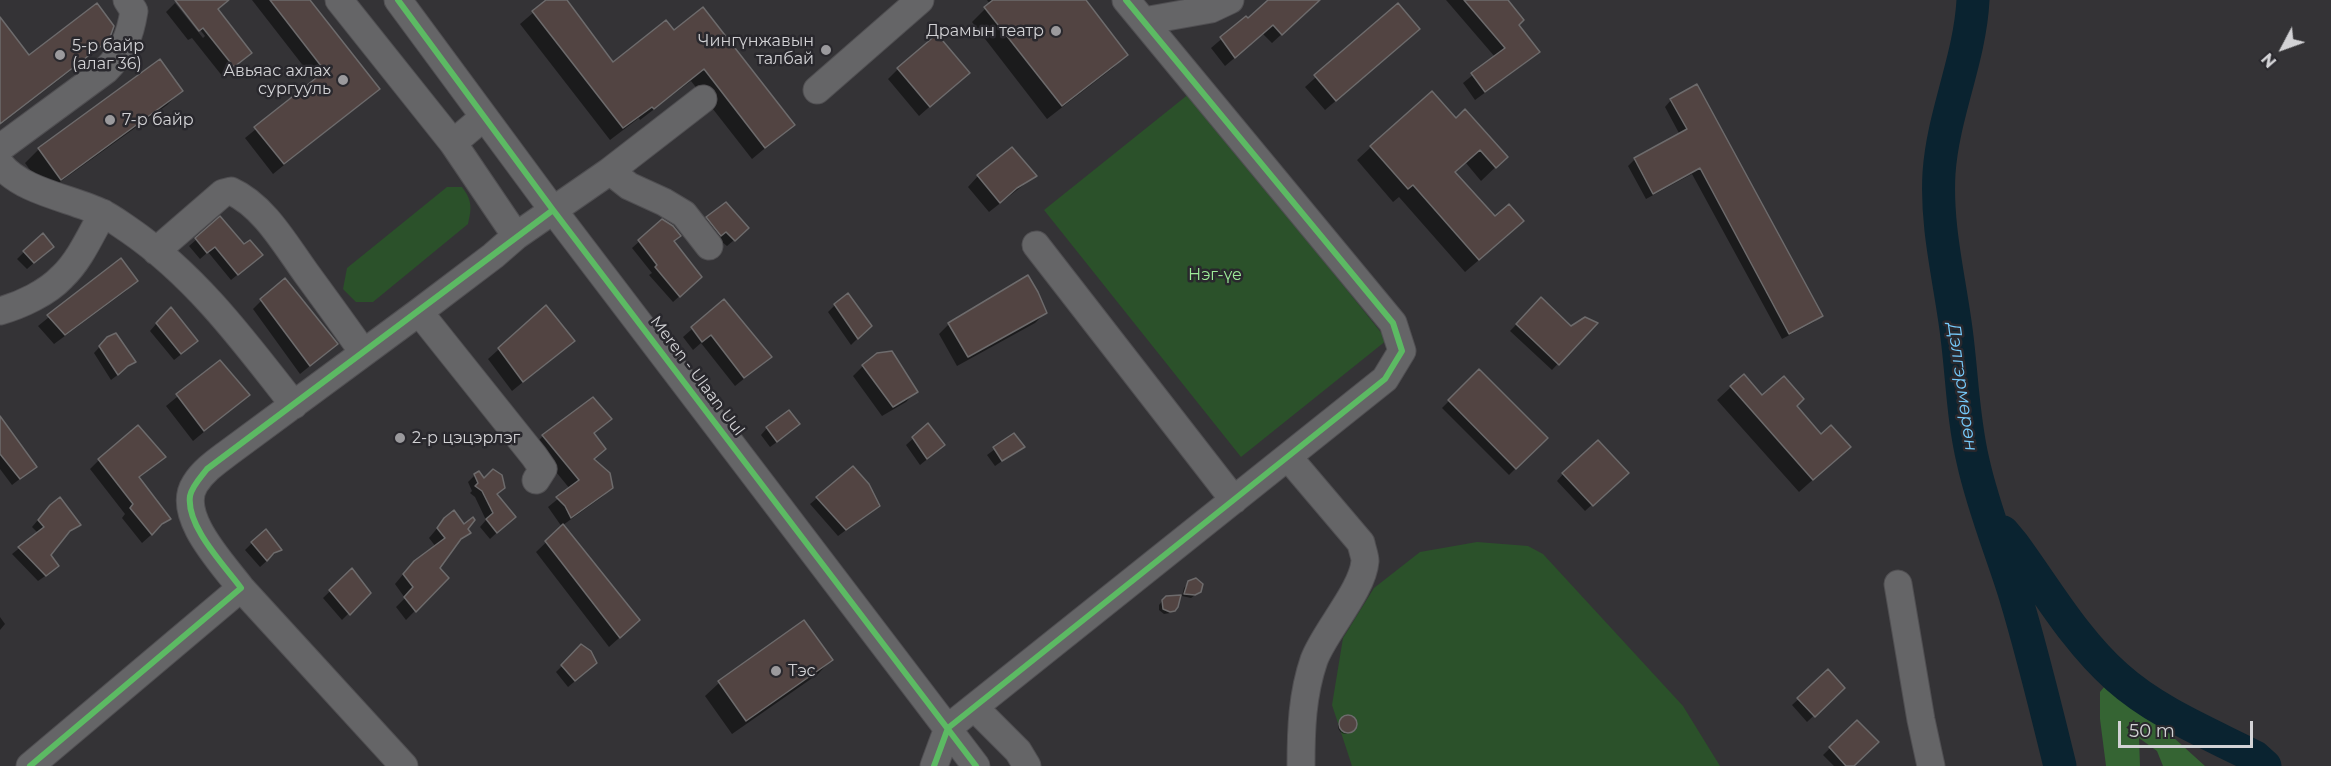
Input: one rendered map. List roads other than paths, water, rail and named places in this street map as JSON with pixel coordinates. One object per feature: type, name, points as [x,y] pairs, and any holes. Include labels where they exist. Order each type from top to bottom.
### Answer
[{"type":"street","points":[[339,0],[453,142],[516,236]]},
{"type":"street","name":"Meren - Ulaan Uul","points":[[399,0],[553,210],[976,766]]},
{"type":"street","points":[[817,90],[920,0]]},
{"type":"street","points":[[934,766],[948,728],[1385,379],[1402,351],[1393,323],[1126,0]]},
{"type":"street","points":[[1144,21],[1211,9],[1230,0]]},
{"type":"street","points":[[0,148],[106,70],[118,58],[126,44],[136,4]]},
{"type":"street","points":[[402,765],[241,588],[193,521],[190,495],[194,485],[207,469],[419,312],[516,236],[610,171],[703,99]]},
{"type":"street","points":[[453,142],[484,117]]},
{"type":"street","points":[[0,165],[22,182],[103,213],[171,263],[222,313],[294,405]]},
{"type":"street","points":[[610,171],[629,186],[684,214],[709,246]]},
{"type":"street","points":[[156,251],[223,193],[231,191],[238,194],[253,206],[275,230],[363,352]]},
{"type":"street","points":[[0,311],[42,292],[62,278],[77,260],[103,213]]},
{"type":"street","points":[[1036,245],[1234,500]]},
{"type":"street","points":[[419,312],[534,456],[543,469],[536,480]]},
{"type":"street","points":[[1288,457],[1361,543],[1365,561],[1360,579],[1315,658],[1307,686],[1301,727],[1301,766]]},
{"type":"street","points":[[1898,584],[1931,766]]},
{"type":"street","points":[[30,766],[241,588]]},
{"type":"street","points":[[975,708],[1018,751],[1028,766]]},
{"type":"waterway","name":"Дэлгэрмөрөн","points":[[1973,0],[1967,44],[1941,151],[1939,173],[1941,229],[1973,461],[2021,616],[2060,766]]},
{"type":"waterway","points":[[2003,532],[2074,631],[2117,677],[2148,701],[2255,757],[2265,766]]},
{"type":"place","name":"Драмын театр","points":[[1056,31]]},
{"type":"place","name":"Чингүнжавын талбай","points":[[826,50]]},
{"type":"place","name":"5-р байр (алаг 36)","points":[[60,55]]},
{"type":"place","name":"Авьяас ахлах сургууль","points":[[343,80]]},
{"type":"place","name":"7-р байр","points":[[110,120]]},
{"type":"place","name":"2-р цэцэрлэг","points":[[400,438]]},
{"type":"place","name":"Тэс","points":[[776,671]]},
{"type":"park label","name":"Нэг-үе","points":[[1215,275]]}]
